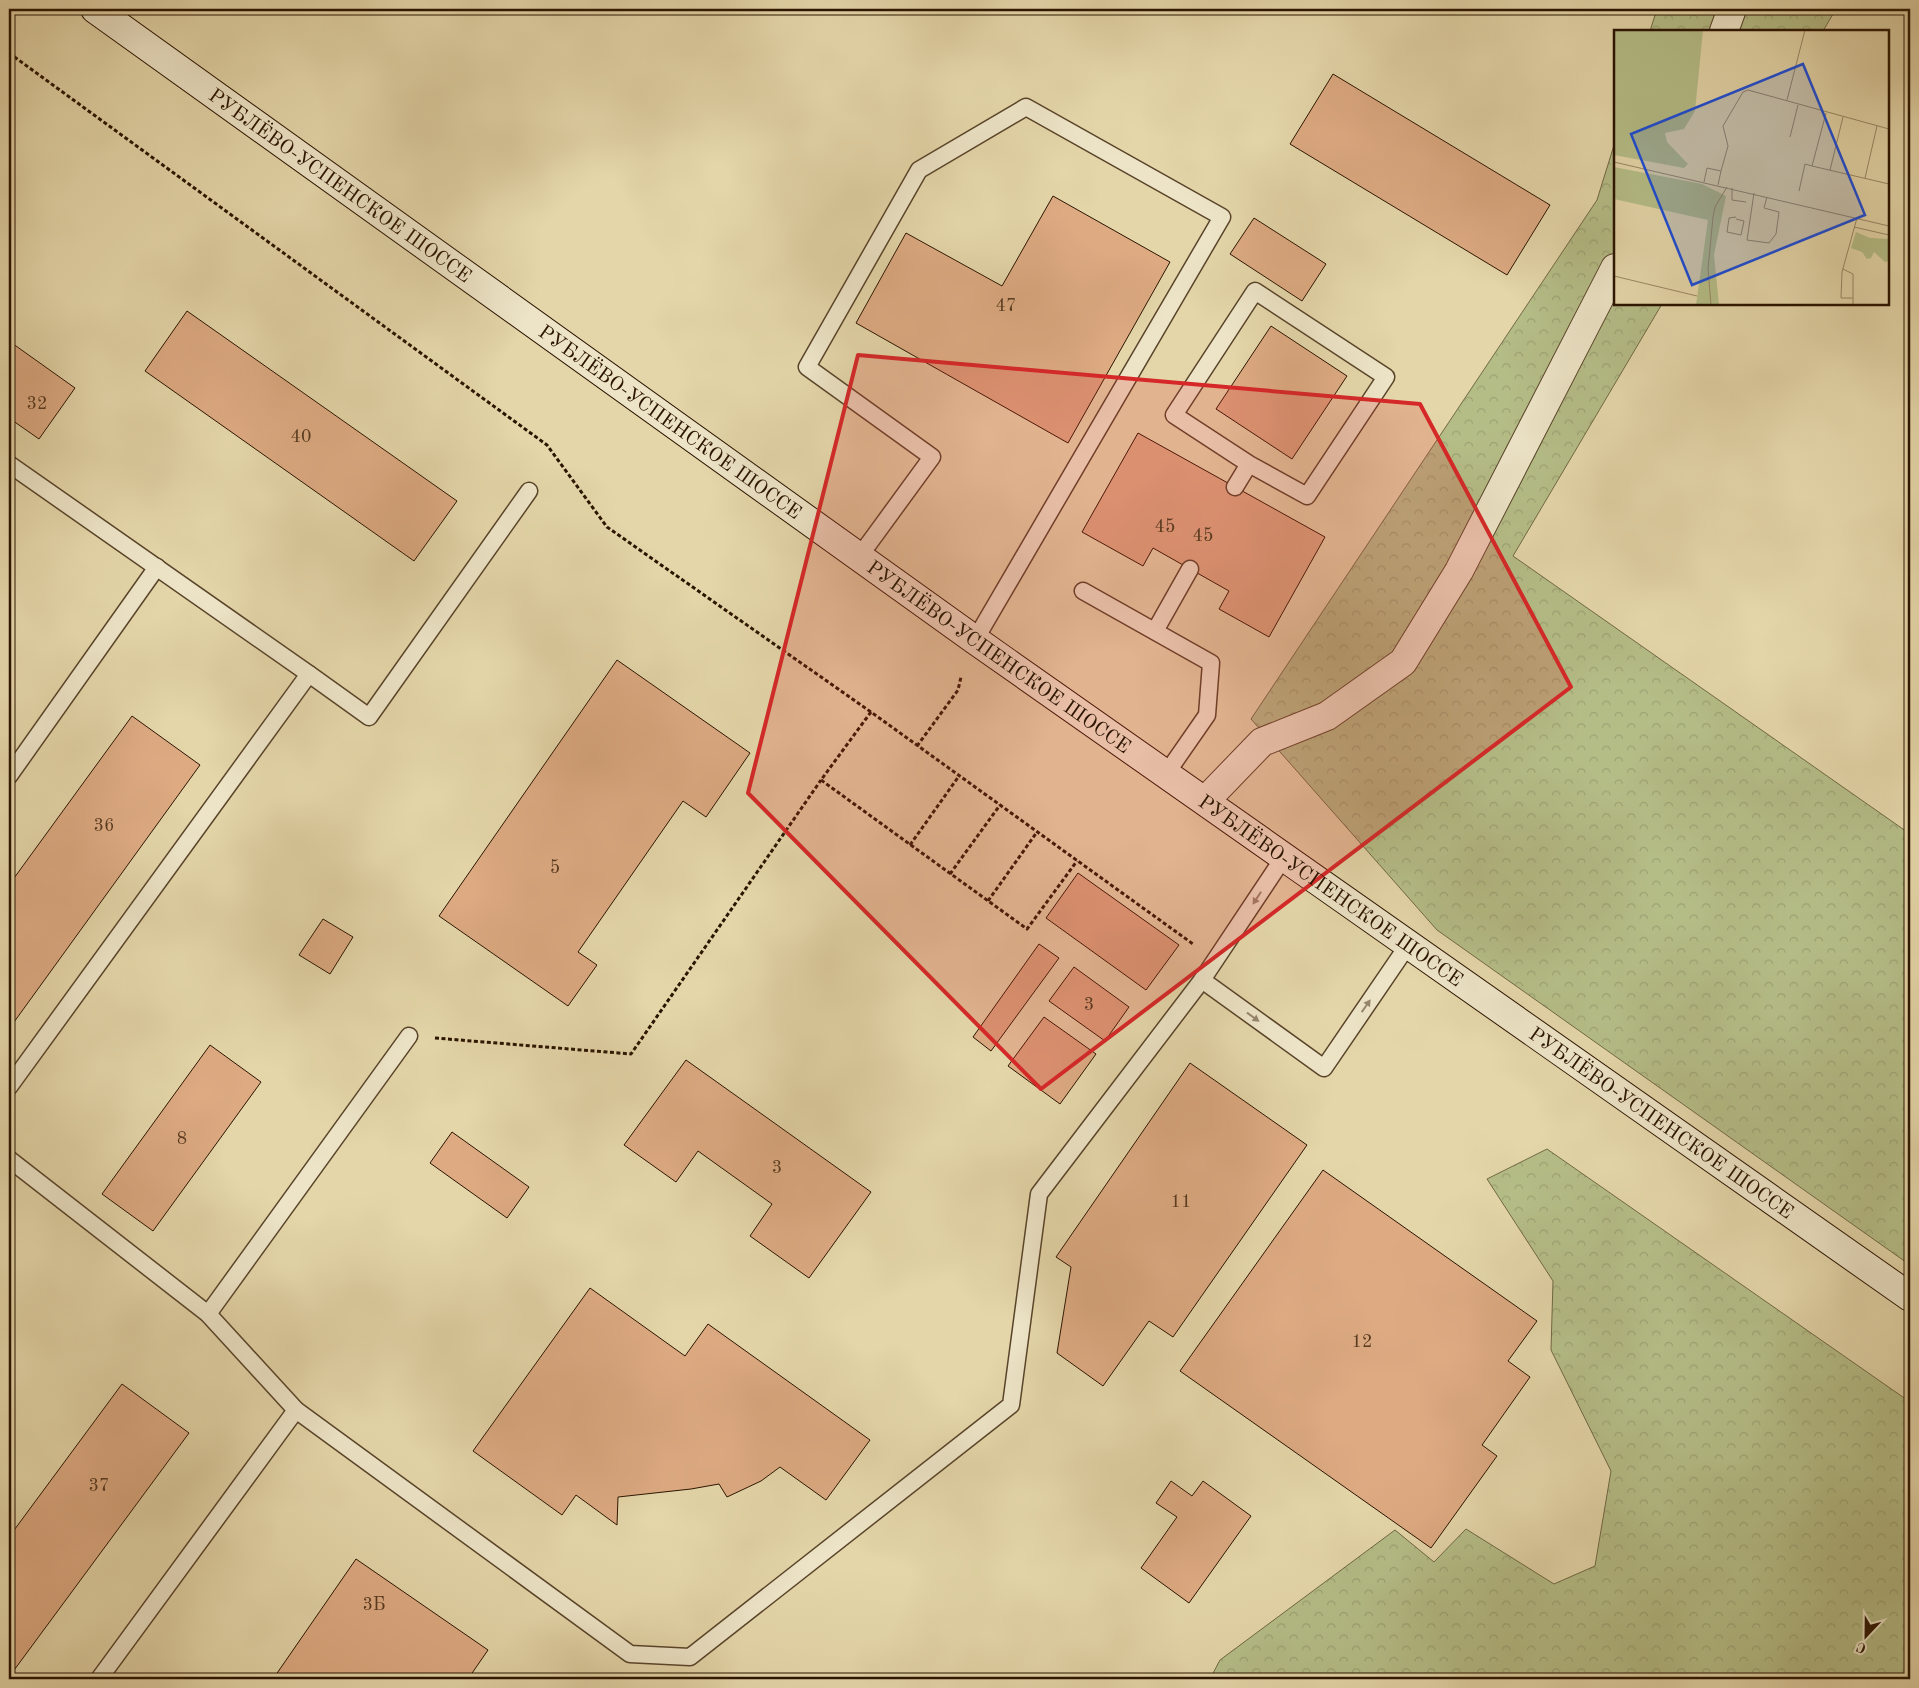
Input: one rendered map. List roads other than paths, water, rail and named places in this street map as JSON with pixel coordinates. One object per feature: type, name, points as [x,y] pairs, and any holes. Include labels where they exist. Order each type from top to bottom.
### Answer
[{"type":"main road","name":"РУБЛЁВО-УСПЕНСКОЕ ШОССЕ","points":[[95,9],[975,640],[1910,1297]]},
{"type":"main road","points":[[1724,30],[1732,9]]},
{"type":"main road","points":[[1205,801],[1262,742],[1327,716],[1402,662],[1459,571],[1614,270]]},
{"type":"lane","points":[[860,557],[932,457],[807,367],[919,170],[1026,106],[1222,216],[975,640]]},
{"type":"lane","points":[[1255,291],[1386,377],[1307,496],[1249,464],[1174,415],[1255,291]]},
{"type":"lane","points":[[9,464],[369,717],[529,491]]},
{"type":"lane","points":[[1236,487],[1249,464]]},
{"type":"lane","points":[[9,776],[157,567]]},
{"type":"lane","points":[[1155,632],[1190,569]]},
{"type":"lane","points":[[1083,592],[1211,663],[1207,715],[1166,774]]},
{"type":"lane","points":[[9,1088],[309,674]]},
{"type":"lane","points":[[9,1159],[208,1314],[296,1410],[630,1654],[690,1657],[1011,1405],[1039,1194],[1202,980],[1284,857]]},
{"type":"lane","points":[[1202,980],[1324,1068],[1408,945]]},
{"type":"lane","points":[[208,1314],[408,1036]]},
{"type":"lane","points":[[100,1679],[296,1410]]}]
